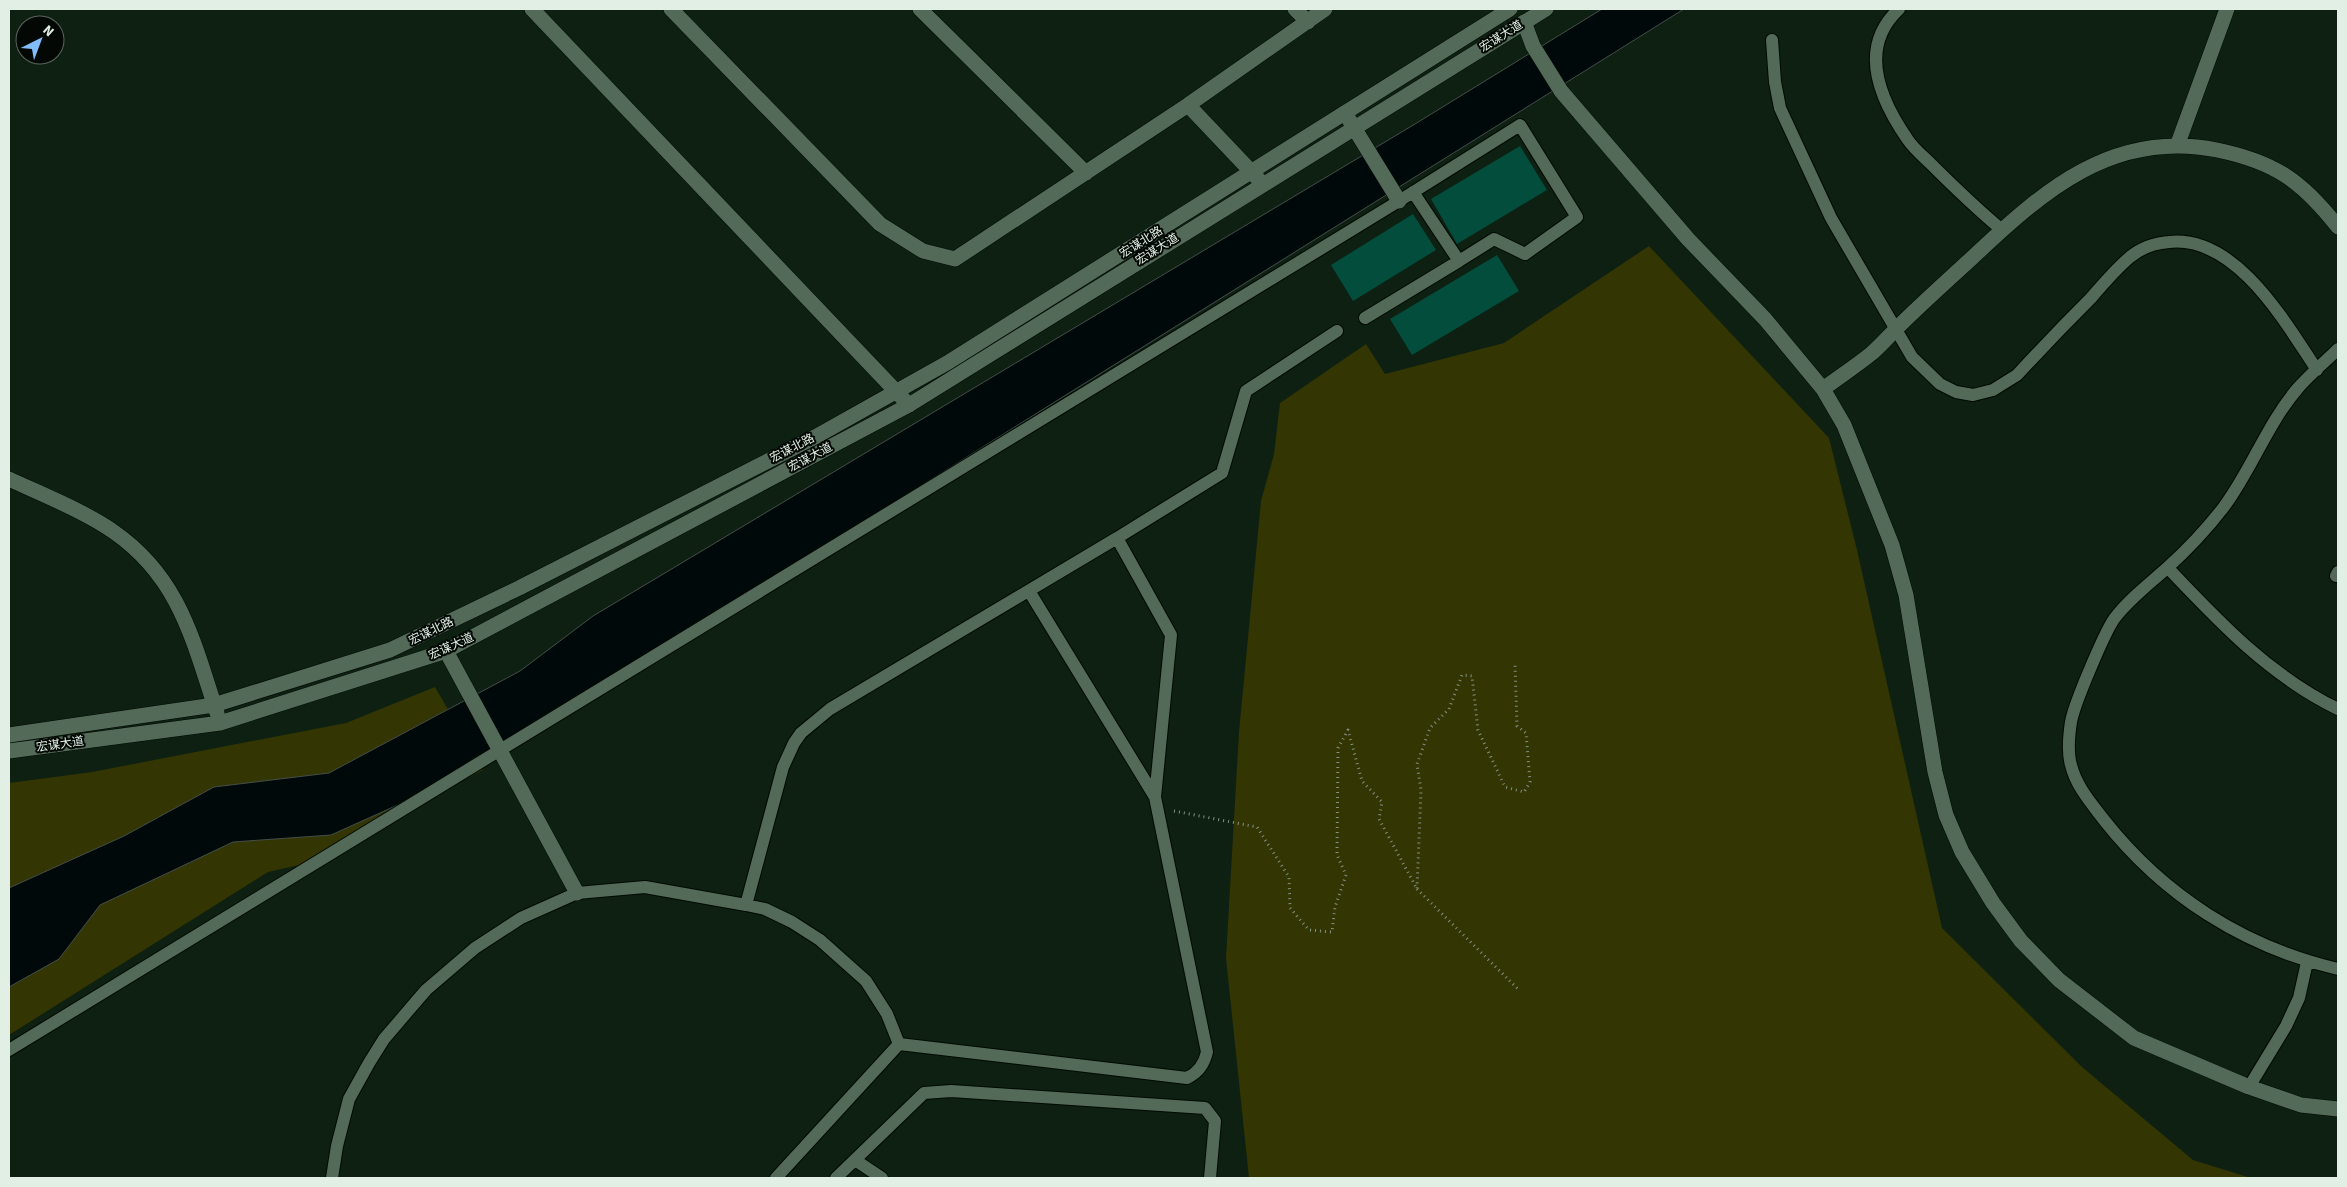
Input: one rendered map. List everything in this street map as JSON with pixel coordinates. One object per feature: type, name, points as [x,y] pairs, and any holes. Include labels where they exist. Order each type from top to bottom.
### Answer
[{"type":"street","points":[[532,9],[909,405]]},
{"type":"street","points":[[671,9],[880,224],[923,252],[955,259],[1188,105],[1325,9]]},
{"type":"street","points":[[920,9],[1086,173]]},
{"type":"street","points":[[1295,9],[1308,22]]},
{"type":"street","name":"宏谋北路","points":[[9,735],[214,705],[390,650],[554,570],[816,437],[947,363],[1510,9]]},
{"type":"street","name":"宏谋大道","points":[[9,751],[220,723],[446,651],[909,405],[1262,183],[1546,9]]},
{"type":"street","points":[[2177,146],[2227,9]]},
{"type":"street","points":[[1524,22],[1533,46],[1561,91],[1688,239],[1765,319],[1823,389],[1844,425],[1892,544],[1906,595],[1934,772],[1946,816],[1962,852],[1993,903],[2021,941],[2059,980],[2134,1038],[2249,1087],[2301,1105],[2338,1109]]},
{"type":"street","points":[[1188,105],[1262,183]]},
{"type":"street","points":[[1345,113],[1399,201]]},
{"type":"street","points":[[1823,389],[1872,353],[1895,329],[2045,192],[2085,169],[2112,158],[2141,150],[2177,146],[2196,146],[2226,152],[2276,169],[2295,180],[2311,195],[2338,227]]},
{"type":"street","points":[[9,479],[113,531],[146,558],[179,604],[192,636],[220,723]]},
{"type":"street","points":[[446,651],[577,893]]},
{"type":"lane","points":[[1899,9],[1884,25],[1877,41],[1876,59],[1885,103],[1908,141],[1966,200],[2002,230]]},
{"type":"lane","points":[[1772,40],[1775,82],[1780,108],[1832,218],[1912,357],[1940,384],[1956,392],[1973,395],[1993,390],[2017,375],[2131,256],[2159,243],[2188,242],[2221,255],[2243,271],[2285,324],[2317,370]]},
{"type":"lane","points":[[9,1050],[1399,201],[1520,125],[1577,217],[1525,254],[1494,239],[1365,318]]},
{"type":"lane","points":[[1413,192],[1459,261]]},
{"type":"lane","points":[[746,905],[783,767],[794,743],[801,733],[830,709],[1029,591],[1222,473],[1246,391],[1337,331]]},
{"type":"lane","points":[[2338,349],[2298,388],[2223,508],[2190,546],[2114,619],[2071,720],[2068,741],[2070,764],[2077,781],[2090,802],[2122,842],[2177,895],[2200,912],[2249,937],[2307,962],[2338,970]]},
{"type":"lane","points":[[899,1044],[1187,1078],[1195,1074],[1205,1061],[1207,1052],[1156,802],[1171,636],[1117,538]]},
{"type":"lane","points":[[2168,568],[2234,636],[2261,659],[2312,696],[2338,709]]},
{"type":"lane","points":[[1029,591],[1156,802]]},
{"type":"lane","points":[[332,1178],[337,1146],[349,1100],[368,1063],[384,1039],[426,990],[475,948],[521,918],[577,893],[645,887],[746,905],[765,910],[792,922],[820,940],[866,981],[887,1014],[899,1044]]},
{"type":"lane","points":[[2249,1087],[2286,1026],[2299,998],[2307,962]]},
{"type":"lane","points":[[776,1178],[899,1044]]},
{"type":"lane","points":[[836,1178],[924,1093],[952,1091],[1205,1108],[1215,1121],[1210,1178]]},
{"type":"lane","points":[[856,1160],[882,1178]]},
{"type":"path","points":[[1417,889],[1421,790],[1417,764],[1430,728],[1449,708],[1462,675],[1472,676],[1478,730],[1505,787],[1524,792],[1530,782],[1526,733],[1517,726],[1515,664]]},
{"type":"path","points":[[1156,802],[1257,827],[1289,877],[1290,908],[1309,930],[1332,932],[1335,906],[1346,875],[1337,854],[1338,748],[1348,730],[1362,781],[1382,802],[1380,819],[1417,889],[1519,990]]},
{"type":"shaded area","points":[[1602,9],[1684,9],[440,786],[331,835],[233,842],[100,905],[59,959],[9,987],[9,888],[124,836],[214,787],[329,773],[520,671],[593,616],[1415,124]]},
{"type":"shaded area","points":[[1649,246],[1829,438],[1857,550],[1942,928],[2082,1067],[2193,1160],[2251,1178],[1249,1178],[1226,958],[1239,732],[1261,501],[1274,454],[1280,403],[1366,344],[1385,374],[1504,343]]},
{"type":"shaded area","points":[[435,687],[483,770],[299,865],[268,872],[9,1035],[9,783],[92,772],[346,723]]},
{"type":"building","points":[[1520,146],[1547,190],[1457,244],[1431,199]]},
{"type":"building","points":[[1413,214],[1436,250],[1353,301],[1331,265]]},
{"type":"building","points":[[1497,255],[1519,291],[1412,355],[1390,319]]}]
